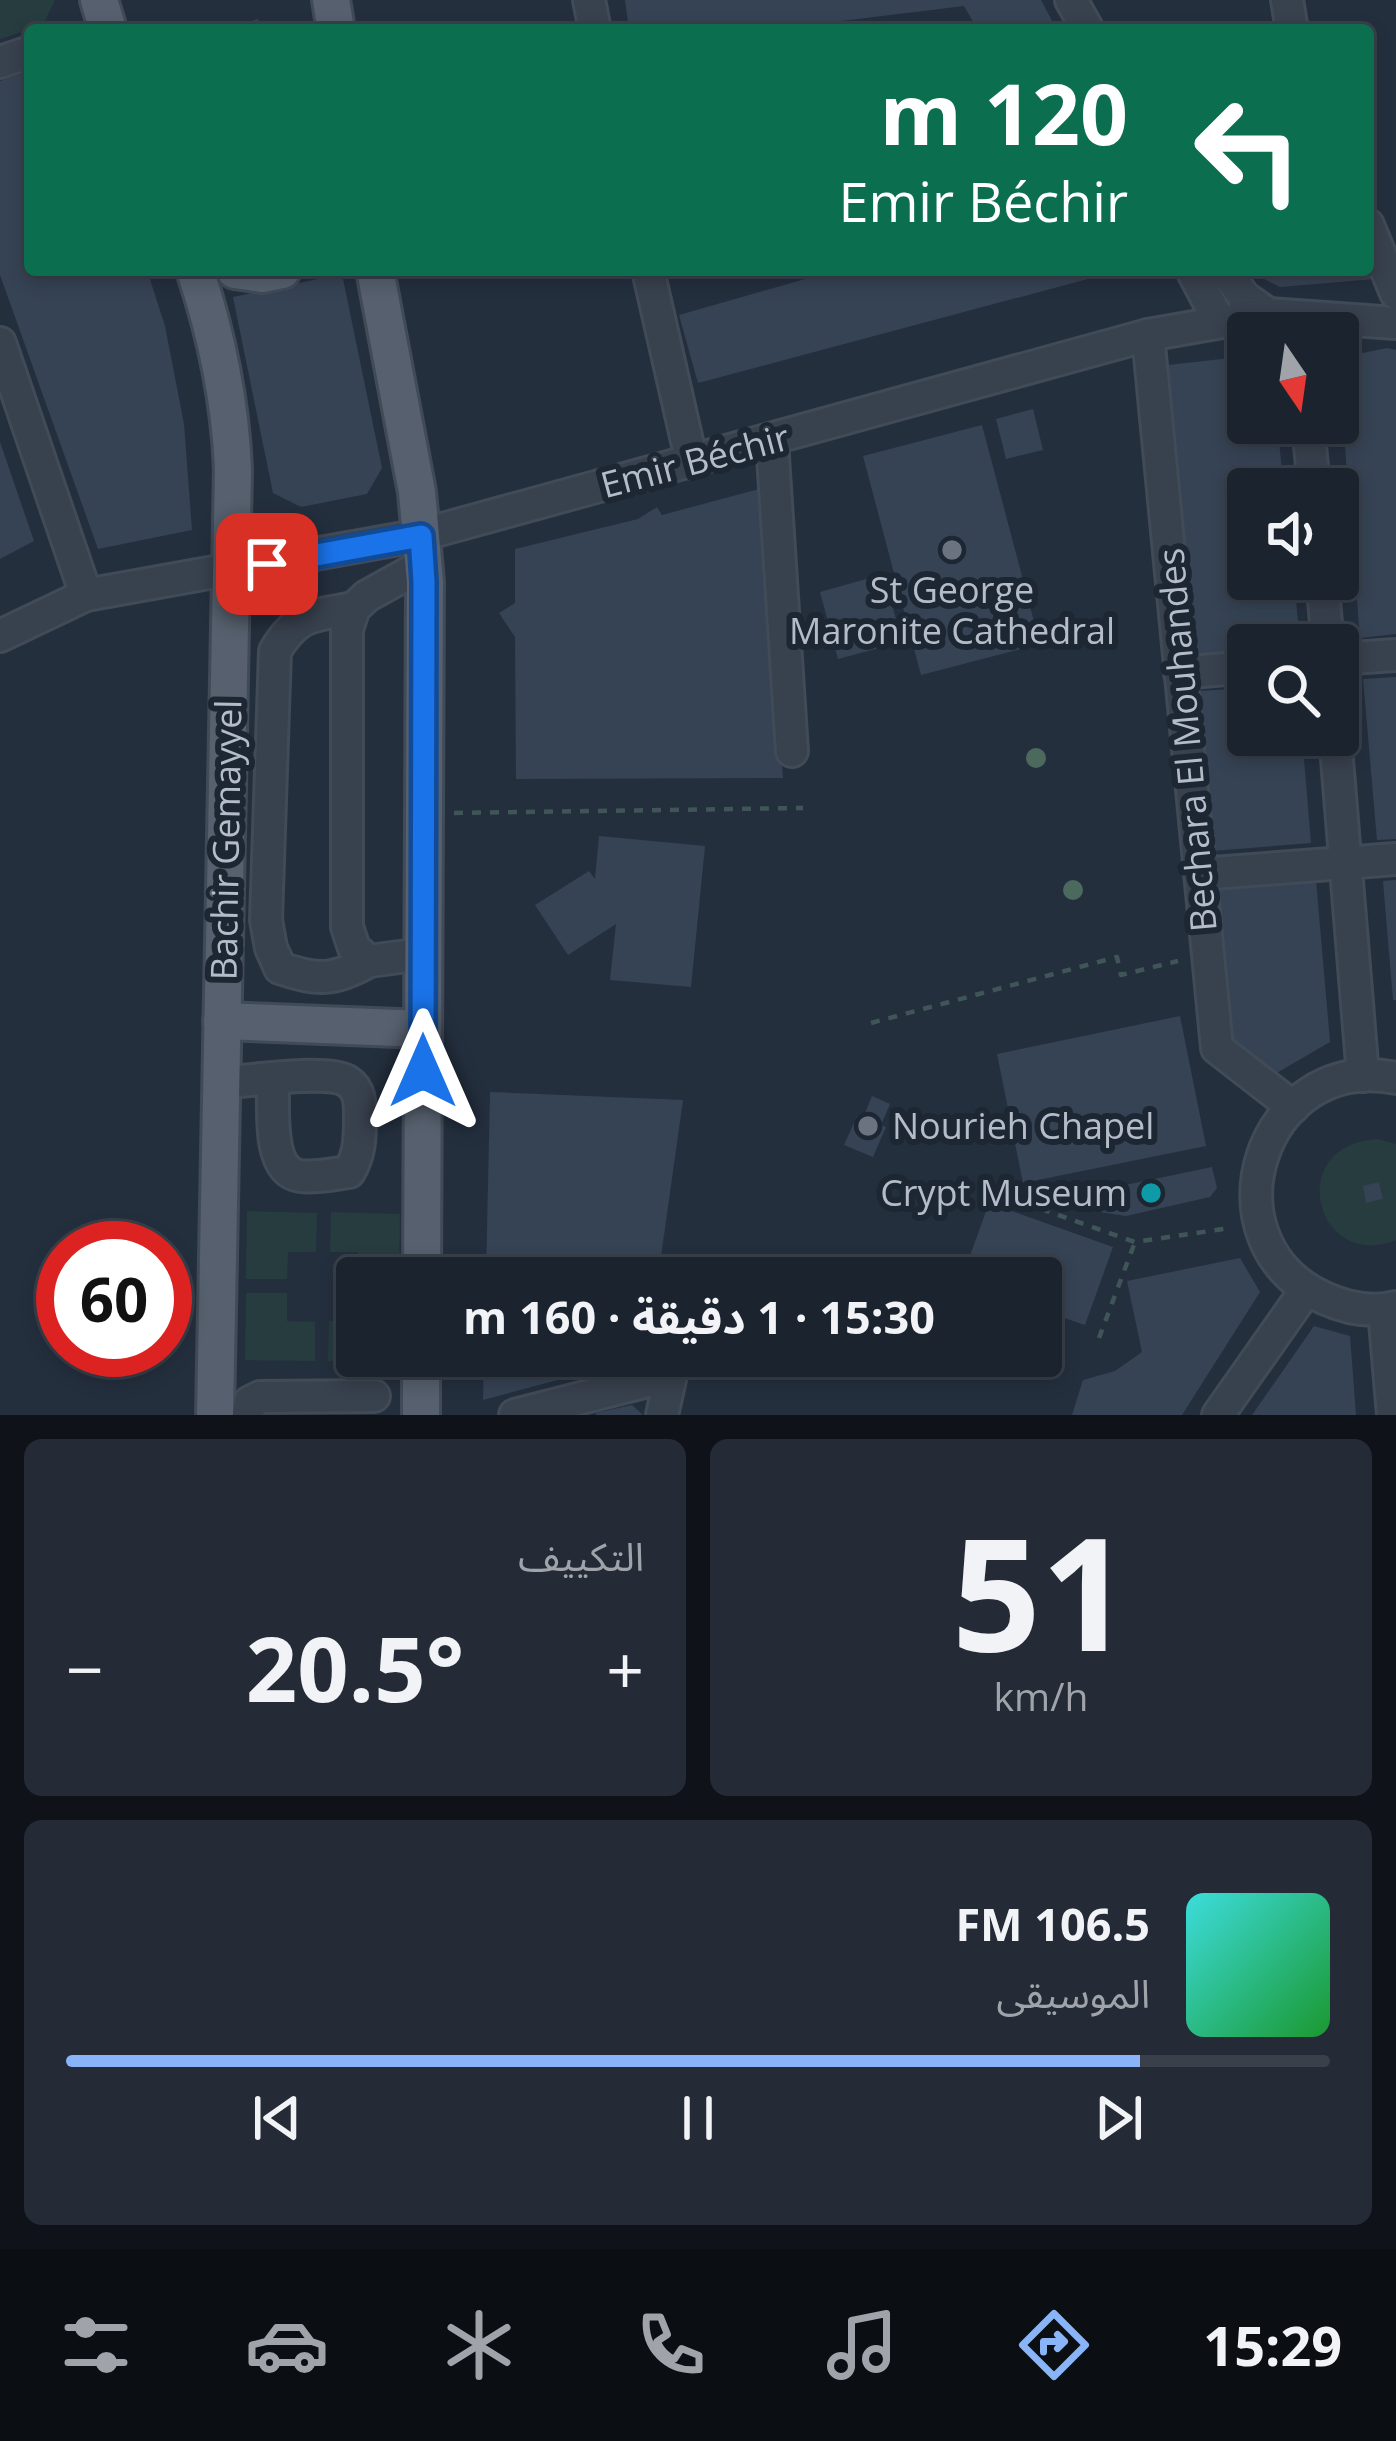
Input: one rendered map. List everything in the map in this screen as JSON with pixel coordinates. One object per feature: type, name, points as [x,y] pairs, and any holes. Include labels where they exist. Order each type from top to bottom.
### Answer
[{"type":"main road","name":"Bachir Gemayyel","points":[[197,276],[213,323],[228,398],[233,469],[215,1415]]},
{"type":"main road","points":[[376,276],[417,492],[422,550],[422,1257]]},
{"type":"main road","points":[[222,1021],[423,1029]]},
{"type":"main road","points":[[421,1415],[422,1377]]},
{"type":"street","points":[[1374,240],[1396,293]]},
{"type":"street","points":[[649,276],[692,463]]},
{"type":"street","points":[[1195,276],[1219,321]]},
{"type":"street","points":[[1229,276],[1244,297],[1274,312]]},
{"type":"street","name":"Emir Béchir","points":[[0,636],[86,595],[232,570],[422,550],[692,463],[1148,335],[1227,321]]},
{"type":"street","name":"Emir Béchir","points":[[1359,322],[1396,323]]},
{"type":"street","name":"Bechara El Mouhandes","points":[[1148,335],[1217,1048],[1293,1107]]},
{"type":"street","points":[[0,343],[86,595]]},
{"type":"street","points":[[772,441],[792,751]]},
{"type":"street","points":[[369,961],[354,948],[347,928],[347,629],[354,608],[422,550]]},
{"type":"street","points":[[354,608],[310,617],[290,627],[275,651],[266,920],[271,948],[280,968],[308,978],[350,971],[369,961],[423,954]]},
{"type":"street","points":[[1359,658],[1396,655]]},
{"type":"street","points":[[1180,673],[1227,669]]},
{"type":"street","points":[[1337,756],[1363,1076]]},
{"type":"street","points":[[1200,874],[1396,859]]},
{"type":"street","points":[[1393,1415],[1390,1308],[1343,1307],[1306,1290],[1277,1262],[1268,1244],[1259,1225],[1255,1184],[1264,1145],[1284,1115],[1311,1092],[1344,1078],[1380,1074],[1396,1078]]},
{"type":"street","points":[[221,1083],[273,1079]]},
{"type":"street","points":[[1218,1415],[1306,1290]]},
{"type":"street","points":[[515,1415],[670,1376],[662,1415]]},
{"type":"street","points":[[248,1415],[250,1402],[260,1397],[374,1396]]},
{"type":"path","points":[[424,814],[803,808]]},
{"type":"path","points":[[871,1023],[1117,958],[1121,975],[1188,959]]},
{"type":"path","points":[[1006,1197],[1135,1242],[1232,1227]]},
{"type":"path","points":[[1100,1338],[1135,1242]]},
{"type":"green space","points":[[0,0],[55,0],[43,24],[24,24],[24,31],[0,39]]},
{"type":"green space","points":[[1378,1139],[1396,1144],[1396,1240],[1368,1245],[1346,1239],[1330,1224],[1321,1204],[1320,1182],[1329,1162],[1348,1146]]},
{"type":"green space","points":[[247,1211],[317,1213],[316,1252],[288,1252],[287,1279],[246,1279]]},
{"type":"green space","points":[[331,1212],[400,1214],[399,1257],[330,1252]]},
{"type":"green space","points":[[246,1293],[287,1293],[287,1321],[315,1322],[315,1361],[245,1360]]},
{"type":"green space","points":[[329,1321],[336,1321],[336,1361],[328,1361]]},
{"type":"building","points":[[625,0],[1041,0],[1054,24],[974,24],[964,6],[816,24],[628,24]]},
{"type":"building","points":[[24,73],[24,276],[149,276],[165,326],[184,424],[192,530],[98,549],[0,275],[0,81]]},
{"type":"building","points":[[342,276],[382,468],[367,494],[301,507],[273,493],[233,297]]},
{"type":"building","points":[[816,276],[1099,276],[698,383],[679,315]]},
{"type":"building","points":[[1258,276],[1375,279],[1280,287]]},
{"type":"building","points":[[1396,350],[1396,634],[1360,638],[1359,468],[1347,468],[1345,444],[1359,444],[1359,354]]},
{"type":"building","points":[[1227,358],[1227,444],[1279,444],[1282,468],[1227,468],[1227,600],[1296,600],[1298,624],[1227,624],[1227,652],[1189,656],[1159,366]]},
{"type":"building","points":[[1033,409],[1043,450],[1006,459],[996,419]]},
{"type":"building","name":"St George Maronite Cathedral","points":[[982,425],[1040,644],[921,675],[863,456]]},
{"type":"building","points":[[0,442],[34,541],[0,559]]},
{"type":"building","points":[[759,489],[783,778],[516,779],[515,637],[499,613],[515,603],[515,549],[638,519],[657,507],[662,515]]},
{"type":"building","points":[[884,574],[902,642],[838,659],[820,592]]},
{"type":"building","points":[[1396,677],[1396,839],[1377,840],[1363,679]]},
{"type":"building","points":[[1227,689],[1227,756],[1304,756],[1311,843],[1212,851],[1199,691]]},
{"type":"building","points":[[599,836],[705,846],[691,987],[610,980],[616,924],[568,955],[535,905],[589,871],[595,879]]},
{"type":"building","points":[[1316,880],[1330,1042],[1275,1074],[1231,1040],[1218,889]]},
{"type":"building","points":[[1396,880],[1396,1000],[1393,1000],[1383,881]]},
{"type":"building","points":[[1180,1016],[1206,1146],[1023,1183],[997,1054]]},
{"type":"building","points":[[490,1092],[683,1100],[661,1257],[486,1257]]},
{"type":"building","name":"Nourieh Chapel","points":[[872,1096],[890,1104],[873,1157],[844,1145]]},
{"type":"building","name":"Crypt Museum","points":[[1212,1167],[1217,1188],[1210,1197],[1126,1216],[1067,1207],[1068,1197]]},
{"type":"building","points":[[1379,1182],[1383,1199],[1366,1203],[1363,1186]]},
{"type":"building","points":[[989,1203],[1113,1247],[1085,1325],[1062,1317],[1062,1257],[970,1257]]},
{"type":"building","points":[[1240,1258],[1260,1292],[1182,1415],[1072,1415],[1083,1380],[1115,1371],[1142,1352],[1127,1281]]},
{"type":"building","points":[[1314,1326],[1350,1336],[1356,1415],[1252,1415]]},
{"type":"building","points":[[484,1377],[569,1377],[483,1400]]},
{"type":"building","points":[[632,1405],[643,1415],[596,1415],[596,1413]]},
{"type":"place","name":"St George Maronite Cathedral","points":[[952,550]]},
{"type":"place","name":"Nourieh Chapel","points":[[868,1126]]},
{"type":"place","name":"Crypt Museum","points":[[1151,1193]]},
{"type":"route","points":[[267,564],[421,536],[423,1071]]}]
